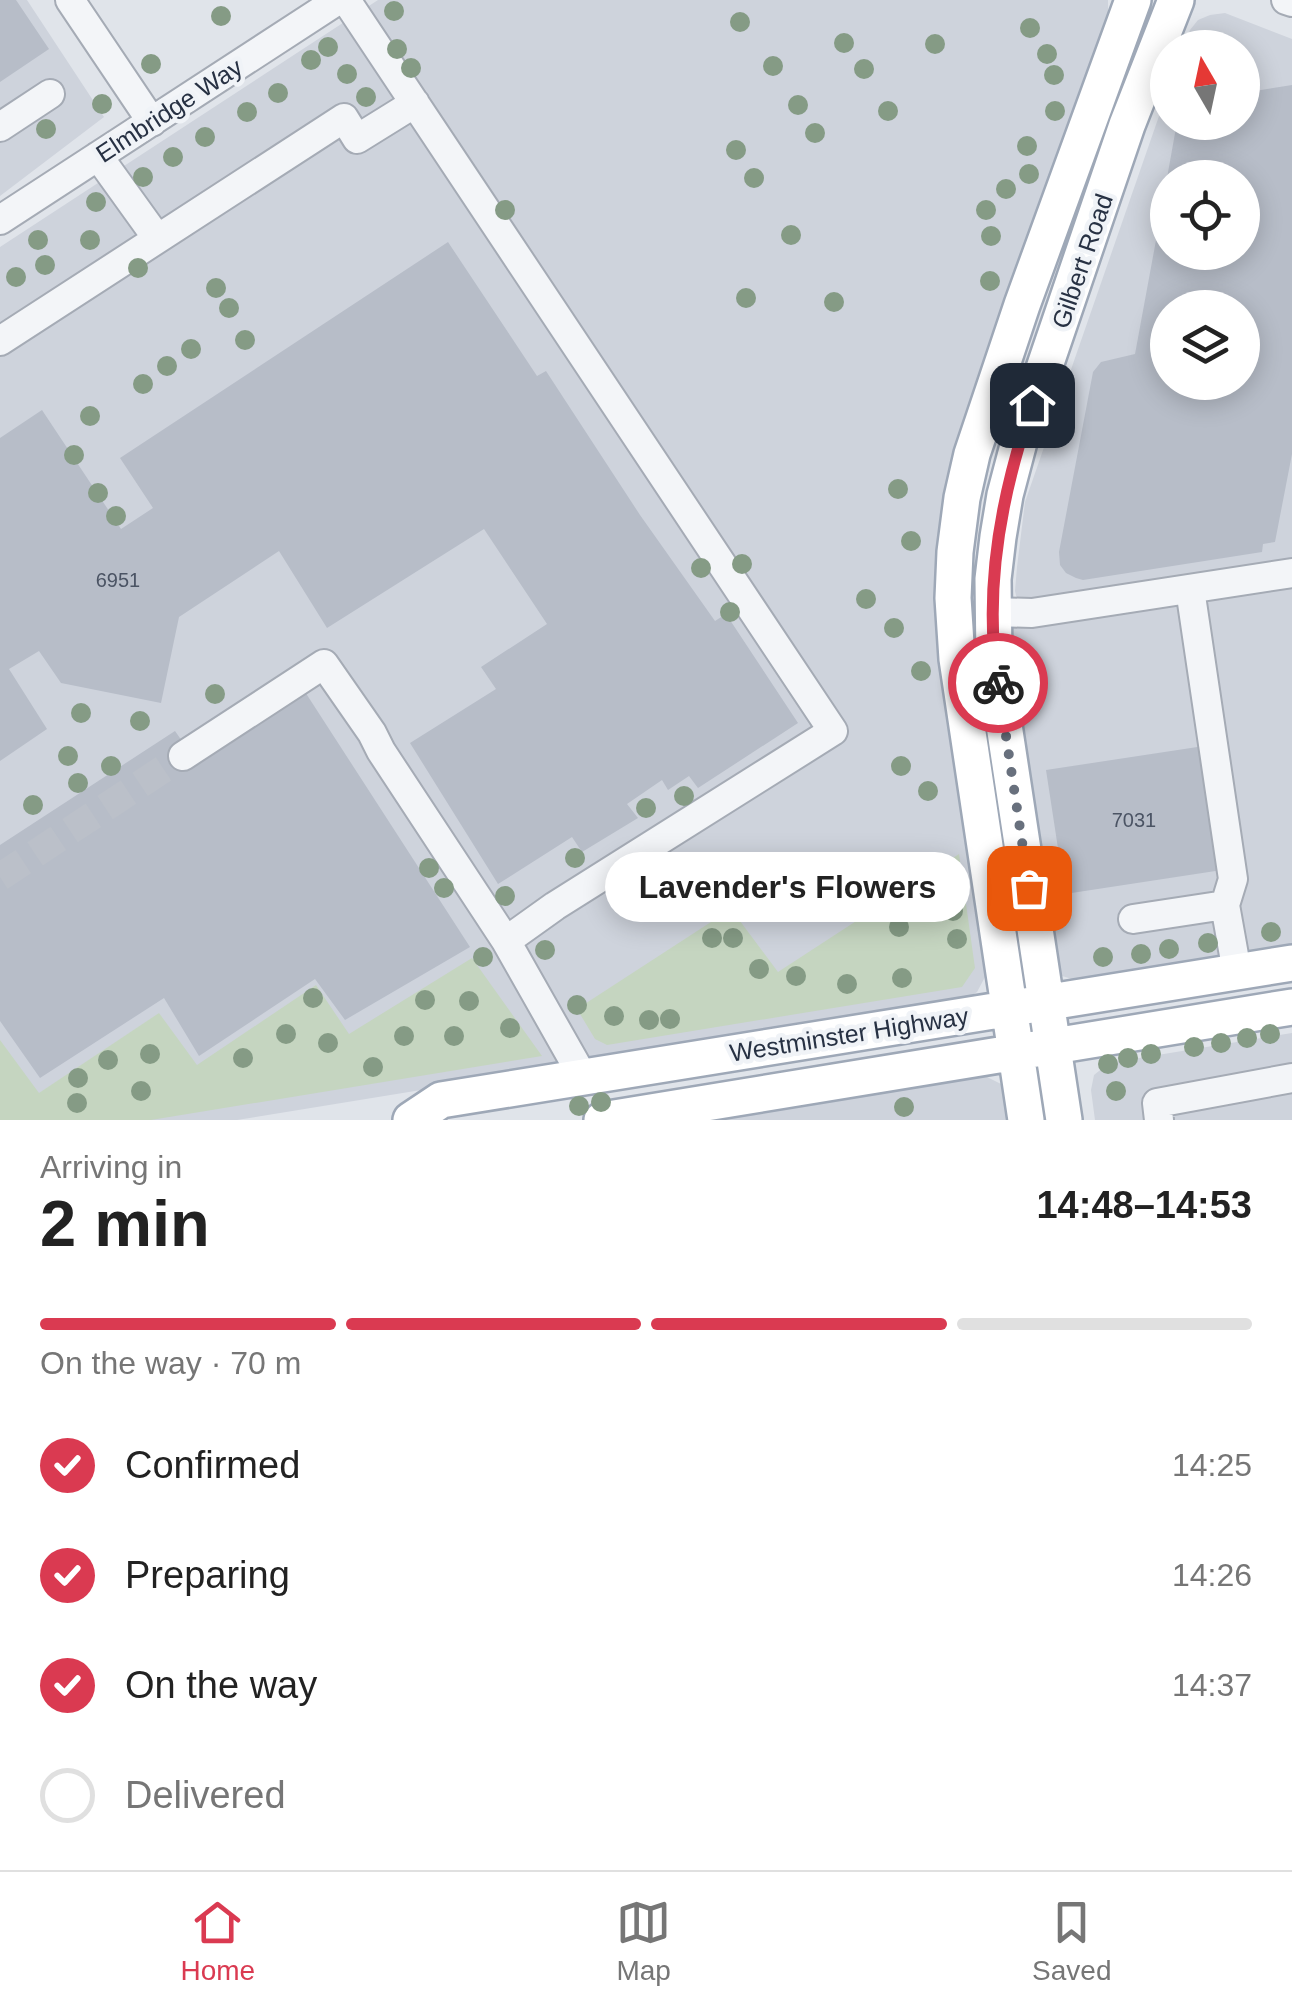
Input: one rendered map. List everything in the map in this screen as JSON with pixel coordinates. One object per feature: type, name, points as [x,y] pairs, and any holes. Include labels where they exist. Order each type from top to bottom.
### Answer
[{"type":"main road","name":"Gilbert Road","points":[[1026,1120],[957,659],[953,598],[962,498],[991,394],[1133,0]]},
{"type":"main road","name":"Gilbert Road","points":[[1064,1120],[994,659],[993,579],[1005,495],[1019,442],[1127,124],[1176,0]]},
{"type":"main road","name":"Westminster Highway","points":[[410,1120],[442,1100],[1292,963]]},
{"type":"main road","name":"Westminster Highway","points":[[602,1120],[1292,1007]]},
{"type":"street","points":[[70,0],[152,122]]},
{"type":"street","name":"Elmbridge Way","points":[[0,220],[152,122],[307,8],[338,0]]},
{"type":"street","points":[[346,0],[832,730],[554,906],[506,941]]},
{"type":"street","points":[[0,127],[50,94]]},
{"type":"street","points":[[0,341],[344,118],[357,139],[415,103]]},
{"type":"street","points":[[98,156],[157,238]]},
{"type":"street","points":[[992,612],[1032,613],[1292,572]]},
{"type":"street","points":[[1190,588],[1233,879],[1225,905],[1237,972]]},
{"type":"street","points":[[184,756],[324,664],[506,941],[583,1077]]},
{"type":"street","points":[[1133,919],[1225,905]]},
{"type":"street","points":[[1159,1120],[1157,1103],[1292,1078]]},
{"type":"shaded area","points":[[0,0],[27,0],[104,117],[0,196]]},
{"type":"shaded area","points":[[378,0],[1108,0],[1108,20],[962,436],[985,977],[977,992],[961,1002],[237,1120],[0,1120],[0,247]]},
{"type":"shaded area","points":[[1225,13],[1292,39],[1292,567],[1019,608],[1015,591],[1025,502],[1151,140],[1260,140],[1260,30],[1190,30],[1198,20]]},
{"type":"shaded area","points":[[1292,581],[1292,945],[1087,977],[1062,976],[1054,965],[1012,682],[1009,627]]},
{"type":"shaded area","points":[[1292,1033],[1292,1120],[1095,1120],[1091,1090],[1094,1075],[1109,1063]]},
{"type":"shaded area","points":[[975,1075],[1001,1084],[1008,1120],[694,1120]]},
{"type":"green space","points":[[959,854],[975,968],[962,987],[607,1045],[595,1039],[577,1009],[731,909],[778,972]]},
{"type":"green space","points":[[472,958],[542,1056],[151,1120],[0,1120],[0,1040],[39,1093],[159,1013],[197,1065],[316,985],[349,1034]]},
{"type":"building","points":[[0,0],[16,0],[49,49],[0,82]]},
{"type":"building","points":[[1292,85],[1292,454],[1275,542],[1263,544],[1262,552],[1083,580],[1066,573],[1060,565],[1059,552],[1093,372],[1101,362],[1135,354],[1150,270],[1260,270],[1260,160],[1170,160],[1174,140],[1260,140],[1260,90]]},
{"type":"building","points":[[448,242],[537,376],[546,371],[715,621],[726,614],[798,723],[698,788],[689,776],[668,790],[662,780],[627,804],[638,818],[582,852],[572,837],[498,884],[410,743],[496,689],[481,667],[547,624],[484,529],[327,628],[279,551],[179,617],[161,703],[61,683],[39,651],[9,669],[47,729],[0,761],[0,438],[42,410],[121,529],[153,508],[120,458]]},
{"type":"building","points":[[298,681],[470,947],[345,1020],[315,979],[199,1056],[164,998],[40,1078],[0,1021],[0,845],[175,731],[189,751]]},
{"type":"building","points":[[1204,746],[1222,870],[1065,894],[1046,770]]},
{"type":"tunnel","points":[[0,877],[183,756]]},
{"type":"way so far","points":[[998,683],[1029,888]]},
{"type":"place","name":"Lavender's Flowers","points":[[1029,888]]},
{"type":"route","points":[[998,683],[992,612],[998,537],[1005,495],[1032,405]]}]
